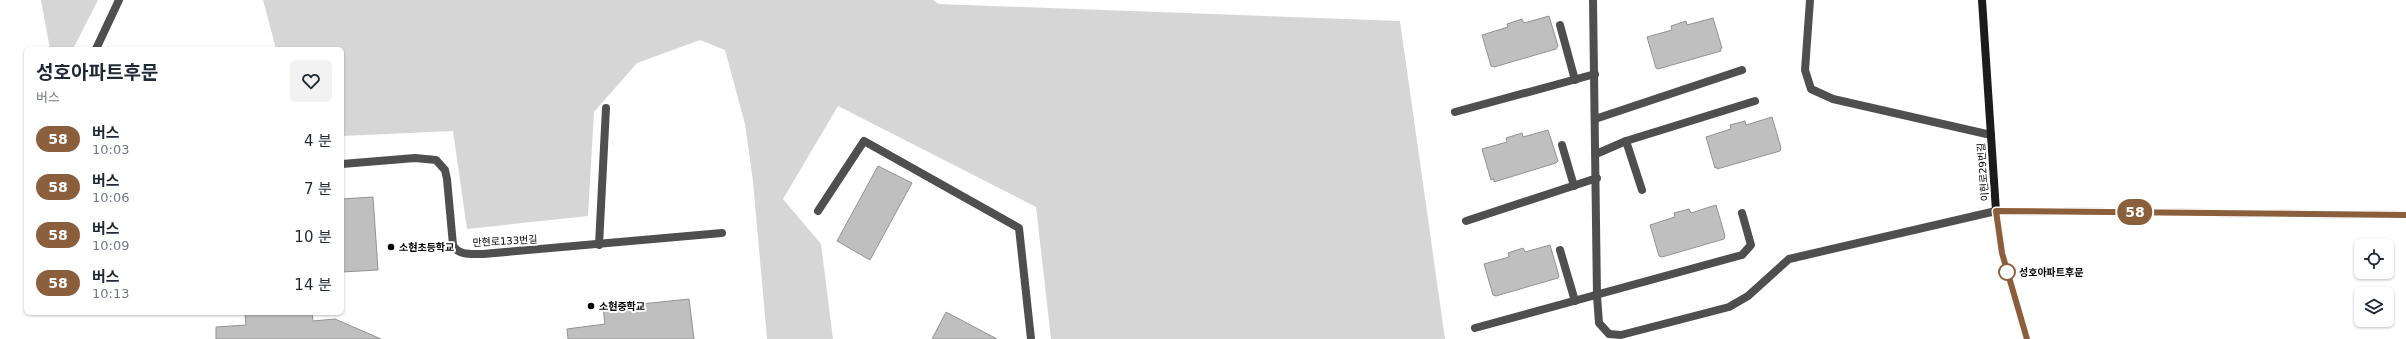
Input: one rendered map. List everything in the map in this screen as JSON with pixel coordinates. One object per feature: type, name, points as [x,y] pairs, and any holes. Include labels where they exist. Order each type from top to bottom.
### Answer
[{"type":"street","points":[[97,47],[119,0]]},
{"type":"street","points":[[1593,0],[1597,178],[1597,296],[1599,323],[1609,334],[1621,335],[1729,307],[1748,296],[1789,259],[1996,211],[2406,215]]},
{"type":"street","points":[[1810,0],[1806,70],[1811,89],[1833,99],[1991,135]]},
{"type":"street","name":"이현로29번길","points":[[1982,0],[1996,211],[2002,253],[2027,339]]},
{"type":"street","points":[[1560,25],[1575,80]]},
{"type":"street","points":[[1596,120],[1742,70]]},
{"type":"street","points":[[1455,112],[1595,74]]},
{"type":"street","points":[[1596,154],[1626,141],[1755,101]]},
{"type":"street","points":[[599,244],[606,108]]},
{"type":"street","points":[[818,211],[864,141],[1019,228],[1031,339]]},
{"type":"street","points":[[1626,141],[1642,190]]},
{"type":"street","points":[[1562,145],[1574,186]]},
{"type":"street","name":"만현로133번길","points":[[344,164],[415,158],[436,160],[445,170],[453,245],[455,250],[460,253],[483,254],[722,233]]},
{"type":"street","points":[[1466,221],[1597,178]]},
{"type":"street","points":[[1475,328],[1597,296],[1742,255],[1751,244],[1742,213]]},
{"type":"street","points":[[1560,250],[1575,301]]},
{"type":"shaded area","points":[[41,0],[98,0],[74,47],[50,47]]},
{"type":"shaded area","points":[[263,0],[933,0],[939,4],[1400,21],[1445,339],[1051,339],[1036,207],[838,106],[783,199],[821,244],[833,339],[767,339],[753,181],[745,124],[725,50],[700,40],[637,63],[594,112],[588,216],[467,229],[453,131],[344,136],[344,47],[275,47]]},
{"type":"building","points":[[1549,16],[1558,46],[1556,49],[1494,67],[1491,66],[1482,35],[1508,27],[1507,24],[1522,19],[1524,23]]},
{"type":"building","points":[[1713,18],[1722,48],[1720,49],[1721,51],[1658,69],[1656,68],[1647,37],[1672,30],[1671,26],[1686,21],[1687,25]]},
{"type":"building","points":[[1772,117],[1781,148],[1780,151],[1717,169],[1717,167],[1715,168],[1706,137],[1731,129],[1730,125],[1745,121],[1746,125]]},
{"type":"building","points":[[1548,130],[1558,161],[1556,163],[1494,182],[1494,179],[1491,180],[1482,149],[1507,142],[1506,138],[1522,133],[1523,137]]},
{"type":"building","points":[[878,166],[912,183],[870,260],[837,241]]},
{"type":"building","points":[[373,197],[378,270],[344,272],[344,199]]},
{"type":"building","points":[[1716,205],[1725,236],[1724,239],[1662,257],[1659,256],[1650,225],[1675,217],[1674,213],[1689,209],[1691,213]]},
{"type":"building","points":[[1550,245],[1559,276],[1558,278],[1496,296],[1493,295],[1484,264],[1509,257],[1508,253],[1523,248],[1525,252]]},
{"type":"building","points":[[689,299],[694,339],[568,339],[567,329],[605,324],[603,308]]},
{"type":"building","points":[[946,312],[997,339],[932,339]]},
{"type":"building","points":[[245,315],[312,315],[313,321],[335,319],[381,339],[216,339],[216,327],[246,325]]},
{"type":"bus line","name":"58","points":[[2027,339],[2002,253],[1996,211],[2406,215]]},
{"type":"place","name":"소현초등학교","points":[[391,247]]},
{"type":"place","name":"성호아파트후문","points":[[2007,272]]},
{"type":"place","name":"소현중학교","points":[[591,306]]}]
